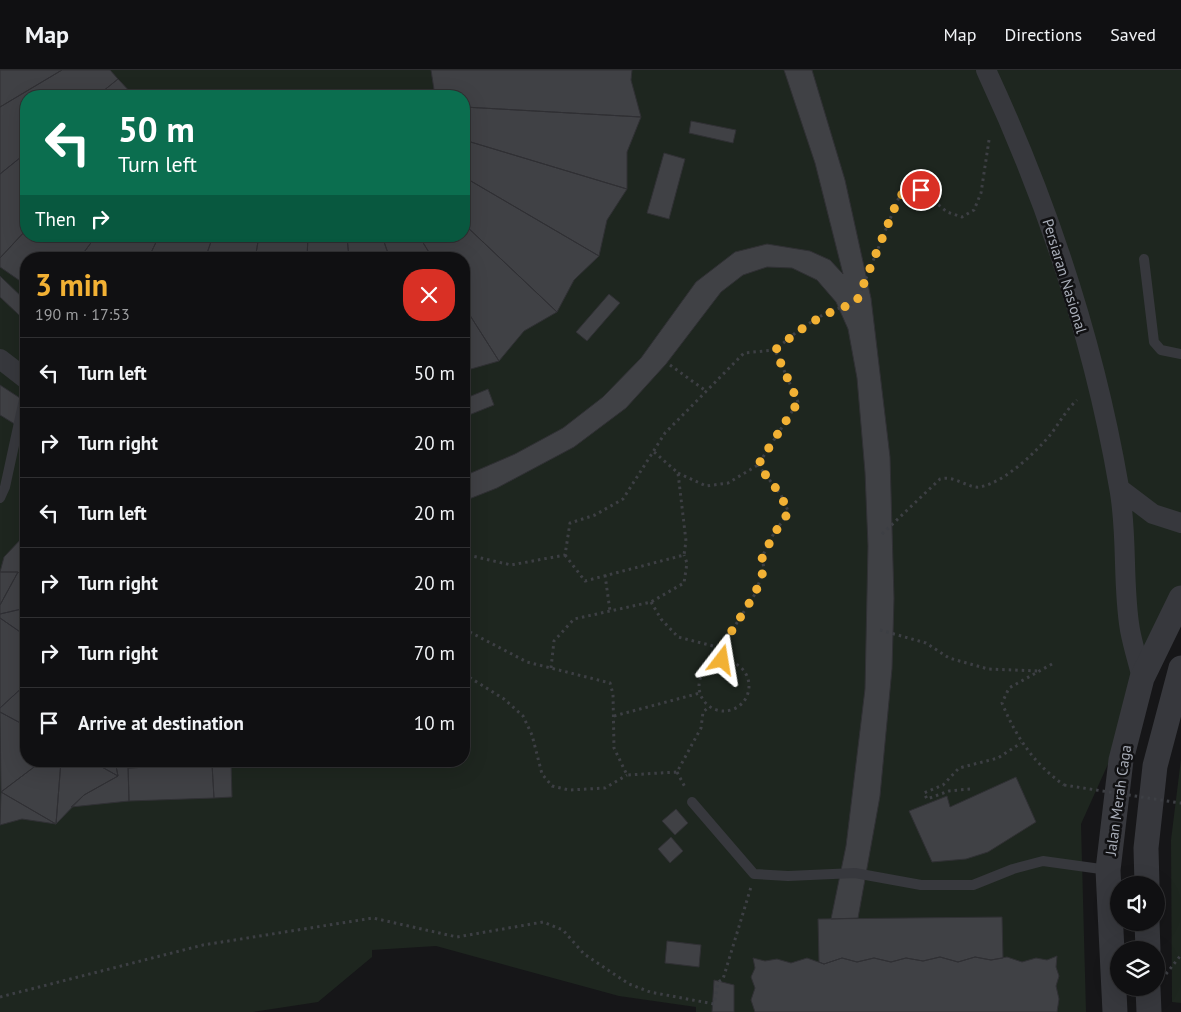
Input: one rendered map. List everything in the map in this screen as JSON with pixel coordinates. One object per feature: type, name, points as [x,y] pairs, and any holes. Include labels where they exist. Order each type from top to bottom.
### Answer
[{"type":"street","name":"Persiaran Nasional","points":[[986,70],[1033,177],[1072,288],[1108,429],[1120,490],[1130,630],[1142,678]]},
{"type":"street","points":[[0,358],[20,374]]},
{"type":"street","points":[[1120,490],[1153,514],[1181,523]]},
{"type":"street","name":"Jalan Merah Caga","points":[[1115,1012],[1108,870],[1121,760],[1142,678],[1181,598]]},
{"type":"street","points":[[1147,876],[1146,848],[1155,766],[1181,668]]},
{"type":"street","points":[[1149,1012],[1153,996]]},
{"type":"lane","points":[[1144,259],[1154,342],[1161,350],[1181,354]]},
{"type":"lane","points":[[0,498],[5,487],[20,418]]},
{"type":"lane","points":[[692,802],[754,874],[788,876],[855,873],[921,885],[973,884],[1043,860],[1108,870]]},
{"type":"path","points":[[684,555],[585,581],[566,555],[570,523],[595,515],[623,499],[665,433],[744,353],[775,350],[800,329],[829,311],[856,303],[899,197],[909,188],[921,190],[946,212],[962,218],[974,210],[981,193],[989,140]]},
{"type":"path","points":[[653,451],[678,473],[706,486],[728,483],[758,465],[798,402],[775,350]]},
{"type":"path","points":[[670,365],[706,392]]},
{"type":"path","points":[[882,534],[940,478],[947,477],[978,488],[996,482],[1018,466],[1051,433],[1065,411],[1077,400]]},
{"type":"path","points":[[722,660],[721,648],[755,594],[764,569],[762,557],[788,513],[781,495],[758,465]]},
{"type":"path","points":[[551,668],[554,641],[574,619],[651,602],[684,583],[687,563],[684,555],[686,541],[678,473]]},
{"type":"path","points":[[470,555],[511,565],[566,555]]},
{"type":"path","points":[[605,575],[610,611]]},
{"type":"path","points":[[651,602],[661,619],[678,637],[721,648]]},
{"type":"path","points":[[880,630],[926,643],[948,658],[988,668],[1038,671]]},
{"type":"path","points":[[470,632],[527,662],[610,683],[613,694],[614,748],[626,775]]},
{"type":"path","points":[[722,660],[735,662],[747,674],[749,690],[746,698],[734,709],[725,711],[709,707],[700,693],[700,676],[711,664],[722,660]]},
{"type":"path","points":[[1052,664],[1009,688],[1002,703],[1021,743],[1044,769],[1064,785],[1180,803]]},
{"type":"path","points":[[470,678],[504,699],[523,716],[532,735],[542,774],[552,786],[569,790],[605,788],[626,775],[677,772],[701,728],[703,712],[709,707]]},
{"type":"path","points":[[614,716],[700,693]]},
{"type":"path","points":[[970,789],[949,791],[927,799],[924,793],[943,786],[959,768],[998,758],[1021,743]]},
{"type":"path","points":[[0,997],[203,945],[374,918],[456,938],[543,922],[562,930],[584,954],[629,984],[650,992],[714,1004],[718,982],[723,979],[754,874]]},
{"type":"path","points":[[1165,972],[1181,955]]},
{"type":"shaded area","points":[[0,70],[1181,70],[1181,602],[1081,824],[1086,1012],[696,1012],[696,1007],[619,996],[436,946],[372,950],[372,957],[318,1002],[253,1012],[0,1012]]},
{"type":"shaded area","points":[[1181,759],[1181,1003],[1172,1002],[1171,840]]},
{"type":"building","points":[[0,70],[62,70],[28,90],[20,90],[20,95],[0,107]]},
{"type":"building","points":[[62,70],[110,70],[118,79],[104,90],[28,90]]},
{"type":"building","points":[[431,70],[632,70],[631,80],[641,117],[470,107],[470,90],[434,90]]},
{"type":"building","points":[[784,70],[812,70],[845,180],[871,298],[890,457],[894,598],[892,669],[880,796],[858,918],[831,919],[846,846],[865,689],[868,546],[865,472],[857,378],[848,329],[836,302],[817,280],[792,268],[767,267],[743,275],[721,292],[666,364],[626,408],[574,447],[497,488],[470,499],[470,473],[515,454],[563,428],[603,397],[641,358],[696,282],[735,252],[767,244],[810,251],[830,260],[843,274],[815,163]]},
{"type":"building","points":[[118,79],[128,90],[104,90]]},
{"type":"building","points":[[20,95],[20,158],[0,174],[0,107]]},
{"type":"building","points":[[470,107],[641,117],[627,152],[627,189],[470,142]]},
{"type":"building","points":[[691,121],[736,130],[733,143],[689,133]]},
{"type":"building","points":[[470,142],[627,189],[607,220],[599,256],[470,181]]},
{"type":"building","points":[[664,153],[685,159],[669,219],[647,213]]},
{"type":"building","points":[[20,158],[20,236],[0,258],[0,174]]},
{"type":"building","points":[[470,181],[599,256],[574,280],[557,312],[470,230]]},
{"type":"building","points":[[470,230],[557,312],[524,331],[499,361],[470,315],[470,252],[429,252],[423,242],[470,242]]},
{"type":"building","points":[[20,236],[20,242],[92,242],[84,252],[20,252],[20,281],[0,267],[0,258]]},
{"type":"building","points":[[92,242],[156,242],[151,252],[84,252]]},
{"type":"building","points":[[156,242],[211,242],[207,252],[151,252]]},
{"type":"building","points":[[211,242],[258,242],[256,252],[207,252]]},
{"type":"building","points":[[258,242],[308,242],[307,252],[256,252]]},
{"type":"building","points":[[308,242],[348,242],[348,252],[307,252]]},
{"type":"building","points":[[348,242],[384,242],[388,252],[348,252]]},
{"type":"building","points":[[384,242],[423,242],[429,252],[388,252]]},
{"type":"building","points":[[0,276],[20,295],[20,314],[19,315],[0,297]]},
{"type":"building","points":[[609,294],[620,303],[587,341],[576,332]]},
{"type":"building","points":[[470,315],[499,361],[470,369]]},
{"type":"building","points":[[0,385],[20,398],[20,427],[0,415]]},
{"type":"building","points":[[488,389],[494,405],[470,415],[470,396]]},
{"type":"building","points":[[20,540],[20,574],[18,572],[0,572],[4,557]]},
{"type":"building","points":[[0,572],[18,572],[0,605]]},
{"type":"building","points":[[18,572],[20,574],[20,609],[0,614],[0,605]]},
{"type":"building","points":[[20,609],[20,632],[0,618],[0,614]]},
{"type":"building","points":[[0,618],[20,632],[20,690],[0,708]]},
{"type":"building","points":[[20,690],[20,723],[0,712],[0,708]]},
{"type":"building","points":[[0,712],[20,723],[20,767],[34,767],[1,792]]},
{"type":"building","points":[[34,767],[61,767],[56,824],[1,792]]},
{"type":"building","points":[[61,767],[102,767],[118,776],[84,795],[56,824]]},
{"type":"building","points":[[102,767],[116,767],[118,776]]},
{"type":"building","points":[[116,767],[128,767],[129,801],[71,807],[84,795],[118,776]]},
{"type":"building","points":[[212,767],[231,767],[232,797],[214,798]]},
{"type":"building","points":[[212,767],[214,798],[129,801],[128,768]]},
{"type":"building","points":[[1016,777],[1036,822],[988,852],[966,859],[932,862],[909,811],[947,796],[950,807]]},
{"type":"building","points":[[1,792],[56,824],[22,819],[0,825]]},
{"type":"building","points":[[676,809],[688,823],[675,835],[662,821]]},
{"type":"building","points":[[671,837],[683,851],[670,863],[658,849]]},
{"type":"building","points":[[1002,917],[1003,958],[991,960],[975,957],[958,962],[940,957],[923,961],[906,958],[891,962],[874,958],[857,962],[842,958],[824,964],[819,962],[818,919]]},
{"type":"building","points":[[667,941],[701,945],[699,967],[665,963]]},
{"type":"building","points":[[1057,956],[1056,967],[1059,976],[1056,986],[1059,999],[1057,1012],[755,1012],[751,1000],[755,988],[751,977],[755,968],[753,958],[765,961],[777,959],[791,963],[807,958],[824,964],[842,958],[857,962],[874,958],[891,962],[906,958],[923,961],[940,957],[958,962],[975,957],[991,960],[1007,957],[1022,962],[1036,958],[1047,960]]},
{"type":"building","points":[[714,980],[734,985],[734,1012],[712,1012]]},
{"type":"route","points":[[722,660],[721,648],[755,594],[764,569],[762,557],[788,513],[781,495],[758,465],[798,402],[775,350],[800,329],[829,311],[856,303],[899,197],[909,188],[921,190]]}]
